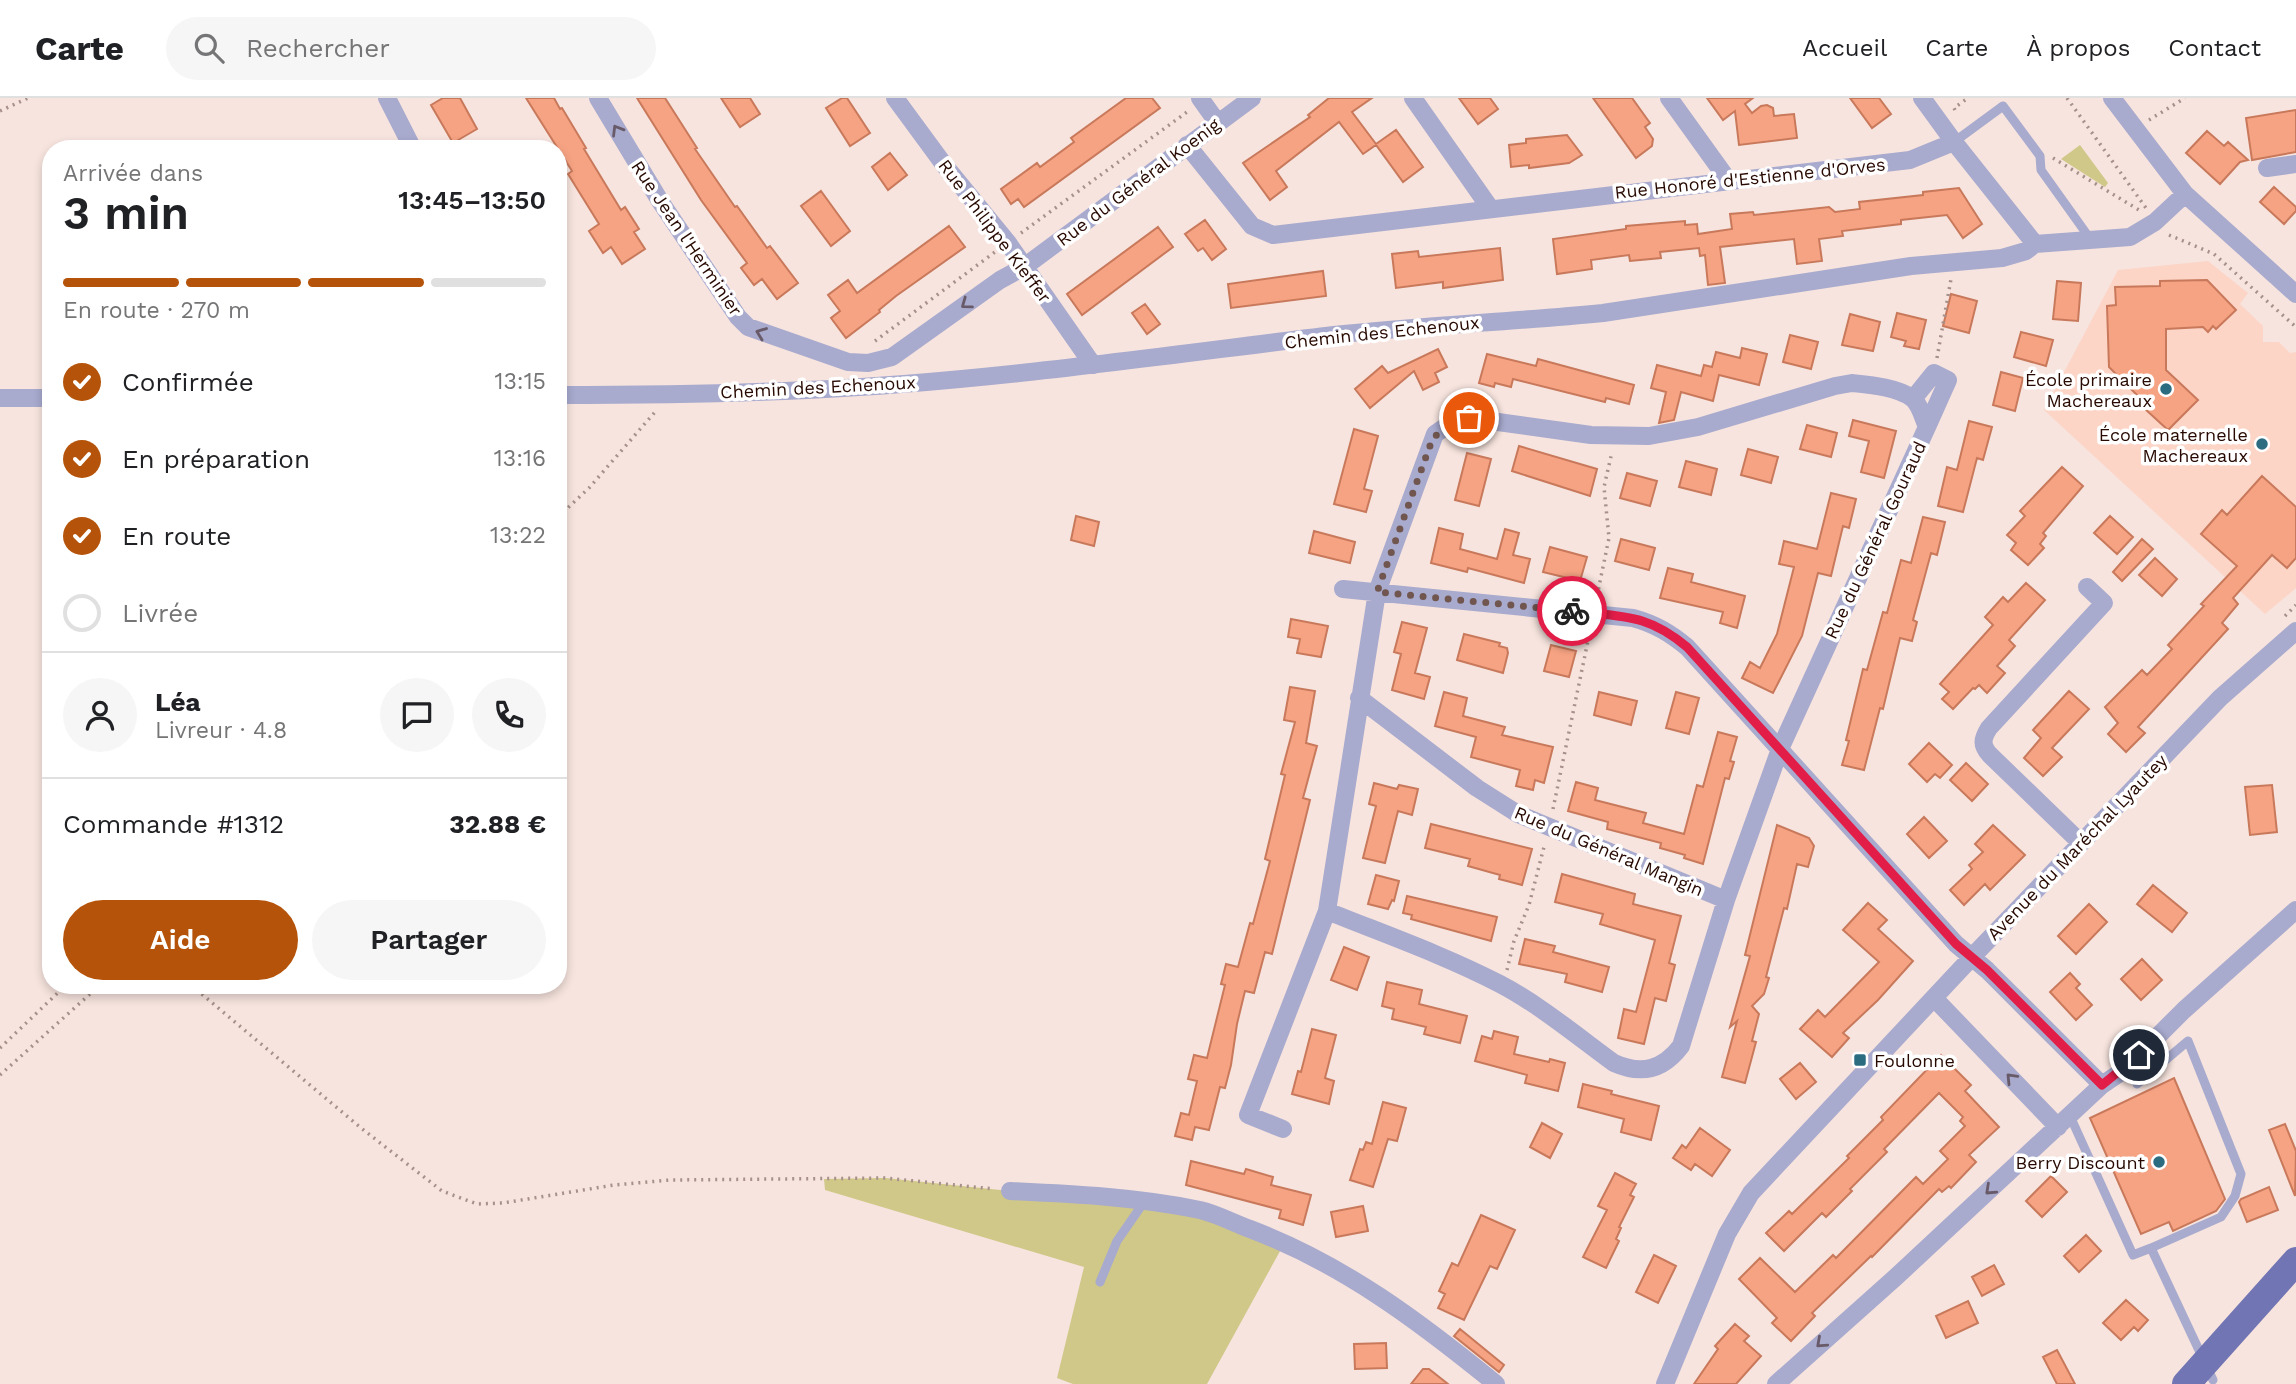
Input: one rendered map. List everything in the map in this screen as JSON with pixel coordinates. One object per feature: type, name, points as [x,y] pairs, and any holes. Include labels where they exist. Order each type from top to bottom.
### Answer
[{"type":"main road","points":[[2203,1378],[2296,1261]]},
{"type":"main road","points":[[2203,1378],[2296,1286]]},
{"type":"street","points":[[387,98],[408,140]]},
{"type":"street","name":"Rue Jean l'Herminier","points":[[598,98],[683,237],[738,317],[748,327],[848,362],[868,363]]},
{"type":"street","name":"Rue Philippe Kieffer","points":[[895,98],[945,166],[1008,243],[1093,365]]},
{"type":"street","name":"Rue du Général Koenig","points":[[1024,267],[1252,98]]},
{"type":"street","points":[[1413,98],[1490,208]]},
{"type":"street","points":[[1669,98],[1728,180]]},
{"type":"street","points":[[1923,98],[1954,142],[2035,244]]},
{"type":"street","points":[[2112,98],[2185,194],[2296,294]]},
{"type":"street","points":[[1201,99],[1217,122]]},
{"type":"street","name":"Rue Honoré d'Estienne d'Orves","points":[[1187,145],[1252,226],[1273,235],[1910,160],[1954,142]]},
{"type":"street","points":[[2267,168],[2296,164]]},
{"type":"street","name":"Chemin des Echenoux","points":[[567,395],[670,395],[809,390],[1093,365],[1428,325],[1603,313],[1898,268],[2002,258],[2026,251],[2035,244],[2130,237],[2155,222],[2185,194]]},
{"type":"street","points":[[868,363],[892,357],[1000,280],[1024,267]]},
{"type":"street","points":[[1283,1129],[1248,1115],[1327,911],[1377,592],[1431,443],[1443,427],[1469,418],[1616,436],[1649,436],[1676,433],[1852,383],[1873,386],[1913,399],[1934,373],[1948,380],[1927,428]]},
{"type":"street","points":[[0,398],[42,398]]},
{"type":"street","name":"Rue du Général Gouraud","points":[[1327,911],[1501,985],[1521,996],[1614,1063],[1628,1069],[1644,1071],[1661,1066],[1672,1057],[1681,1046],[1727,900],[1780,749],[1927,428],[1922,412],[1913,399]]},
{"type":"street","points":[[2081,843],[1990,755],[1983,747],[1983,740],[1989,727],[2104,603],[2087,587]]},
{"type":"street","points":[[1343,589],[1633,618],[1669,632],[1687,647],[1956,944],[1987,970],[2102,1085]]},
{"type":"street","name":"Avenue du Maréchal Lyautey","points":[[1665,1384],[1727,1234],[1751,1193],[2220,698],[2296,631]]},
{"type":"street","name":"Rue du Général Mangin","points":[[1359,698],[1498,802],[1549,828],[1727,900]]},
{"type":"street","points":[[1776,1384],[2296,910]]},
{"type":"street","points":[[1934,998],[2064,1122]]},
{"type":"street","points":[[1010,1191],[1145,1200],[1203,1211],[1286,1242],[1364,1284],[1431,1331],[1496,1384]]},
{"type":"lane","points":[[1954,142],[2003,106],[2040,156],[2041,170],[2091,240]]},
{"type":"lane","points":[[2064,1122],[2133,1255],[2221,1217],[2235,1196],[2241,1174],[2188,1041],[2137,1084]]},
{"type":"lane","points":[[1100,1282],[1117,1241],[1145,1200]]},
{"type":"lane","points":[[2151,1248],[2203,1378]]},
{"type":"path","points":[[0,111],[28,98]]},
{"type":"path","points":[[1968,98],[1954,108],[1971,131]]},
{"type":"path","points":[[2067,98],[2155,222]]},
{"type":"path","points":[[2135,128],[2185,98]]},
{"type":"path","points":[[868,363],[863,351],[1201,99]]},
{"type":"path","points":[[2040,156],[2056,159],[2155,222],[2170,235],[2214,254],[2296,327]]},
{"type":"path","points":[[1934,373],[1954,262]]},
{"type":"path","points":[[567,509],[589,488],[670,395]]},
{"type":"path","points":[[1501,985],[1516,936],[1528,909],[1549,828],[1594,614],[1609,538],[1604,487],[1616,436]]},
{"type":"path","points":[[0,1048],[57,994]]},
{"type":"path","points":[[0,1075],[90,994]]},
{"type":"path","points":[[202,994],[361,1128],[442,1191],[477,1203],[503,1203],[614,1185],[670,1180],[885,1178],[1010,1191]]},
{"type":"shaded area","points":[[2080,145],[2108,183],[2105,187],[2061,159]]},
{"type":"shaded area","name":"École primaire Machereaux","points":[[2208,261],[2248,293],[2240,304],[2263,326],[2263,342],[2279,342],[2290,353],[2296,352],[2296,588],[2265,614],[2044,410],[2118,270]]},
{"type":"shaded area","points":[[885,1178],[1145,1201],[1285,1242],[1207,1384],[1073,1384],[1057,1378],[1084,1267],[825,1190],[824,1179]]},
{"type":"building","points":[[443,98],[460,98],[477,129],[458,140],[451,140],[431,105]]},
{"type":"building","points":[[526,98],[554,98],[560,109],[562,108],[621,210],[625,207],[639,229],[634,232],[645,249],[622,264],[611,247],[603,253],[589,231],[599,224],[568,174],[572,171],[567,163],[567,140],[552,140]]},
{"type":"building","points":[[637,98],[665,98],[697,148],[695,149],[735,207],[737,206],[767,248],[770,246],[798,283],[777,299],[762,279],[754,285],[741,268],[747,263],[701,200]]},
{"type":"building","points":[[721,98],[750,98],[760,114],[740,127]]},
{"type":"building","points":[[842,98],[847,98],[870,133],[850,146],[826,108]]},
{"type":"building","points":[[1126,98],[1152,98],[1160,108],[1024,207],[1018,199],[1011,204],[1001,189],[1037,163],[1040,167],[1074,142],[1071,138]]},
{"type":"building","points":[[1329,98],[1372,98],[1352,112],[1376,144],[1396,130],[1423,167],[1403,182],[1376,145],[1363,154],[1339,122],[1276,171],[1287,187],[1270,200],[1243,163],[1310,117],[1308,115]]},
{"type":"building","points":[[1459,98],[1490,98],[1498,109],[1478,124]]},
{"type":"building","points":[[1593,98],[1632,98],[1650,123],[1645,127],[1653,139],[1652,146],[1636,158]]},
{"type":"building","points":[[1707,98],[1753,98],[1745,104],[1752,113],[1767,105],[1773,108],[1774,116],[1794,114],[1797,138],[1739,145],[1735,111],[1723,120]]},
{"type":"building","points":[[1850,98],[1879,98],[1891,114],[1872,128]]},
{"type":"building","points":[[2296,110],[2296,152],[2252,160],[2246,118]]},
{"type":"building","points":[[2207,131],[2224,146],[2228,142],[2248,160],[2240,162],[2220,184],[2186,153]]},
{"type":"building","points":[[1567,135],[1582,155],[1569,163],[1529,168],[1529,165],[1511,167],[1509,145],[1526,143],[1526,139]]},
{"type":"building","points":[[890,153],[907,175],[888,190],[872,167]]},
{"type":"building","points":[[2274,187],[2296,207],[2296,211],[2284,224],[2260,202]]},
{"type":"building","points":[[1959,188],[1982,224],[1963,238],[1947,215],[1842,231],[1843,236],[1819,239],[1822,261],[1797,264],[1794,239],[1720,247],[1725,283],[1708,285],[1705,255],[1700,256],[1699,248],[1660,252],[1661,258],[1630,261],[1629,255],[1591,260],[1592,269],[1557,274],[1553,239],[1626,229],[1626,226],[1685,221],[1685,225],[1697,224],[1698,234],[1732,229],[1730,214],[1753,212],[1754,215],[1829,207],[1835,212],[1860,209],[1859,202]]},
{"type":"building","points":[[821,191],[850,231],[831,246],[801,206]]},
{"type":"building","points":[[1205,220],[1226,249],[1212,260],[1203,248],[1198,251],[1185,234]]},
{"type":"building","points":[[949,226],[965,247],[896,296],[846,338],[831,318],[840,311],[828,295],[848,280],[857,293]]},
{"type":"building","points":[[1158,227],[1173,247],[1082,315],[1067,294]]},
{"type":"building","points":[[1500,248],[1503,280],[1443,288],[1443,282],[1396,288],[1392,254],[1418,251],[1419,257]]},
{"type":"building","points":[[1323,271],[1326,296],[1231,308],[1228,284]]},
{"type":"building","points":[[2207,280],[2236,310],[2216,329],[2213,326],[2208,332],[2203,327],[2166,329],[2166,370],[2198,400],[2168,430],[2145,409],[2148,406],[2109,367],[2107,306],[2116,305],[2115,287],[2160,286],[2160,281]]},
{"type":"building","points":[[2057,281],[2081,283],[2078,321],[2053,319]]},
{"type":"building","points":[[1951,294],[1977,301],[1969,333],[1943,326]]},
{"type":"building","points":[[1145,304],[1160,324],[1147,334],[1132,313]]},
{"type":"building","points":[[1897,313],[1926,320],[1919,349],[1904,346],[1906,341],[1891,337]]},
{"type":"building","points":[[1850,314],[1880,322],[1873,351],[1842,345]]},
{"type":"building","points":[[2021,332],[2053,340],[2046,366],[2014,357]]},
{"type":"building","points":[[1790,335],[1818,342],[1811,369],[1783,362]]},
{"type":"building","points":[[1742,348],[1767,354],[1759,385],[1719,375],[1713,401],[1681,392],[1674,420],[1659,423],[1666,392],[1651,388],[1657,365],[1701,376],[1704,365],[1712,367],[1716,352],[1740,358]]},
{"type":"building","points":[[1438,349],[1447,367],[1435,373],[1439,382],[1423,390],[1414,371],[1370,408],[1355,389],[1382,366],[1388,373]]},
{"type":"building","points":[[1487,354],[1536,366],[1538,359],[1634,385],[1629,404],[1606,398],[1605,402],[1513,379],[1511,387],[1495,383],[1494,387],[1479,383]]},
{"type":"building","points":[[2001,372],[2023,378],[2015,411],[1993,405]]},
{"type":"building","points":[[1853,420],[1896,431],[1884,478],[1861,472],[1869,441],[1849,436]]},
{"type":"building","points":[[1969,421],[1992,427],[1983,460],[1977,458],[1963,512],[1938,506],[1947,467],[1957,470]]},
{"type":"building","points":[[1807,425],[1837,433],[1831,457],[1800,449]]},
{"type":"building","points":[[1354,429],[1378,436],[1364,489],[1372,491],[1366,512],[1334,504]]},
{"type":"building","points":[[1519,446],[1597,469],[1590,496],[1512,471]]},
{"type":"building","points":[[1748,449],[1778,457],[1771,483],[1741,475]]},
{"type":"building","points":[[1467,453],[1491,459],[1479,506],[1455,500]]},
{"type":"building","points":[[1686,461],[1717,469],[1711,495],[1679,487]]},
{"type":"building","points":[[2062,467],[2083,486],[2043,533],[2046,536],[2040,544],[2044,548],[2028,565],[2011,550],[2016,543],[2007,535],[2025,516],[2020,511]]},
{"type":"building","points":[[1627,473],[1657,481],[1650,506],[1620,498]]},
{"type":"building","points":[[2262,476],[2296,507],[2296,558],[2287,568],[2272,555],[2233,598],[2238,604],[2222,623],[2228,629],[2138,727],[2145,733],[2126,752],[2108,734],[2118,723],[2105,707],[2142,670],[2147,675],[2172,649],[2168,645],[2204,606],[2201,604],[2237,566],[2201,534],[2222,510],[2227,515]]},
{"type":"building","points":[[1831,493],[1856,499],[1849,528],[1843,526],[1831,576],[1818,573],[1802,636],[1773,693],[1742,678],[1750,662],[1760,668],[1777,634],[1794,567],[1779,564],[1784,541],[1817,549]]},
{"type":"building","points":[[1076,516],[1099,522],[1094,546],[1071,540]]},
{"type":"building","points":[[2110,516],[2133,537],[2117,554],[2094,533]]},
{"type":"building","points":[[1923,517],[1945,522],[1937,555],[1931,553],[1913,620],[1917,622],[1912,641],[1900,638],[1883,709],[1880,708],[1864,770],[1842,765],[1863,669],[1867,670],[1883,612],[1887,613],[1901,560],[1911,563]]},
{"type":"building","points":[[1439,528],[1463,534],[1460,549],[1497,559],[1505,529],[1519,533],[1513,555],[1530,559],[1524,583],[1468,568],[1467,572],[1431,563]]},
{"type":"building","points":[[1314,531],[1355,542],[1350,563],[1309,553]]},
{"type":"building","points":[[1621,539],[1655,548],[1649,570],[1615,561]]},
{"type":"building","points":[[2142,539],[2153,549],[2122,581],[2113,572]]},
{"type":"building","points":[[1550,547],[1587,557],[1580,581],[1543,572]]},
{"type":"building","points":[[2155,558],[2177,579],[2162,596],[2139,575]]},
{"type":"building","points":[[1668,568],[1693,574],[1691,582],[1745,596],[1737,628],[1720,623],[1723,612],[1660,598]]},
{"type":"building","points":[[2026,583],[2045,600],[2009,640],[2015,646],[1997,666],[2005,673],[1987,693],[1979,685],[1953,709],[1942,699],[1949,692],[1940,684],[1993,625],[1985,617],[2003,597],[2008,602]]},
{"type":"building","points":[[1291,619],[1328,626],[1321,657],[1297,653],[1300,639],[1288,637]]},
{"type":"building","points":[[1402,622],[1427,628],[1415,673],[1430,677],[1424,699],[1392,690],[1401,654],[1394,652]]},
{"type":"building","points":[[1464,634],[1500,643],[1499,646],[1507,648],[1503,673],[1457,660]]},
{"type":"building","points":[[1551,645],[1576,651],[1569,677],[1544,671]]},
{"type":"building","points":[[1290,687],[1315,691],[1306,743],[1317,746],[1303,798],[1310,800],[1272,954],[1265,952],[1254,993],[1245,991],[1231,1065],[1225,1088],[1220,1087],[1209,1130],[1195,1127],[1192,1140],[1175,1136],[1181,1113],[1189,1115],[1197,1081],[1188,1079],[1194,1055],[1207,1058],[1225,985],[1221,984],[1226,964],[1238,967],[1270,861],[1265,859],[1285,775],[1281,774],[1295,722],[1284,720]]},
{"type":"building","points":[[2069,691],[2089,709],[2052,748],[2062,757],[2043,776],[2024,758],[2041,738],[2033,730]]},
{"type":"building","points":[[1444,692],[1467,698],[1463,716],[1505,727],[1502,735],[1553,747],[1544,783],[1535,780],[1533,790],[1516,786],[1520,770],[1471,757],[1476,737],[1435,726]]},
{"type":"building","points":[[1599,692],[1637,701],[1631,725],[1594,715]]},
{"type":"building","points":[[1676,692],[1699,698],[1689,734],[1666,728]]},
{"type":"building","points":[[1718,732],[1737,737],[1730,761],[1734,762],[1729,779],[1725,778],[1703,864],[1684,858],[1685,855],[1660,848],[1661,843],[1607,829],[1608,822],[1568,811],[1576,782],[1598,788],[1595,800],[1646,813],[1643,823],[1684,834],[1697,785],[1703,787]]},
{"type":"building","points":[[1929,743],[1952,765],[1940,778],[1935,774],[1927,782],[1909,764]]},
{"type":"building","points":[[1966,763],[1988,784],[1972,801],[1950,780]]},
{"type":"building","points":[[1374,783],[1397,789],[1399,785],[1418,789],[1412,815],[1398,811],[1385,863],[1363,858],[1376,806],[1369,804]]},
{"type":"building","points":[[2272,785],[2277,832],[2250,835],[2245,787]]},
{"type":"building","points":[[1924,817],[1947,841],[1929,858],[1907,834]]},
{"type":"building","points":[[1431,824],[1532,849],[1522,885],[1499,879],[1500,875],[1468,866],[1470,859],[1425,848]]},
{"type":"building","points":[[1777,825],[1809,838],[1814,846],[1808,867],[1797,864],[1787,909],[1784,908],[1766,977],[1769,978],[1764,994],[1752,1006],[1759,1014],[1752,1041],[1756,1042],[1745,1083],[1722,1077],[1737,1021],[1730,1027],[1750,956],[1745,955]]},
{"type":"building","points":[[1993,825],[2025,855],[1990,890],[1985,884],[1964,905],[1950,890],[1972,869],[1969,865],[1983,852],[1975,844]]},
{"type":"building","points":[[1562,874],[1635,894],[1633,904],[1681,916],[1669,963],[1675,965],[1666,1001],[1655,998],[1644,1044],[1618,1038],[1624,1009],[1636,1012],[1655,940],[1600,924],[1603,914],[1555,902]]},
{"type":"building","points":[[1376,875],[1399,881],[1394,901],[1392,900],[1388,909],[1368,904]]},
{"type":"building","points":[[2153,885],[2187,913],[2172,932],[2137,904]]},
{"type":"building","points":[[1407,896],[1497,917],[1491,941],[1411,919],[1412,915],[1403,913]]},
{"type":"building","points":[[1868,903],[1887,920],[1878,929],[1913,961],[1843,1033],[1849,1038],[1832,1057],[1800,1029],[1818,1010],[1825,1017],[1879,962],[1843,930]]},
{"type":"building","points":[[2089,904],[2107,922],[2076,954],[2058,936]]},
{"type":"building","points":[[1525,939],[1555,946],[1553,952],[1609,967],[1602,992],[1565,982],[1567,974],[1519,964]]},
{"type":"building","points":[[1344,947],[1369,957],[1357,990],[1331,980]]},
{"type":"building","points":[[2142,959],[2162,980],[2141,1000],[2121,979]]},
{"type":"building","points":[[2070,973],[2080,984],[2076,988],[2092,1005],[2076,1020],[2050,992]]},
{"type":"building","points":[[1387,982],[1422,990],[1419,1004],[1467,1016],[1460,1043],[1424,1034],[1426,1027],[1392,1019],[1394,1009],[1382,1006]]},
{"type":"building","points":[[1312,1029],[1336,1035],[1325,1078],[1334,1081],[1329,1104],[1292,1094],[1298,1071],[1301,1072]]},
{"type":"building","points":[[1494,1031],[1518,1037],[1514,1054],[1565,1063],[1558,1091],[1525,1083],[1527,1075],[1475,1061],[1482,1036],[1492,1039]]},
{"type":"building","points":[[1941,1055],[1971,1085],[1965,1091],[1999,1127],[1969,1155],[1976,1162],[1951,1188],[1949,1186],[1942,1192],[1939,1189],[1812,1313],[1815,1316],[1791,1341],[1772,1323],[1777,1318],[1739,1279],[1760,1258],[1795,1292],[1833,1255],[1836,1258],[1916,1177],[1923,1184],[1948,1159],[1940,1151],[1965,1126],[1960,1121],[1963,1117],[1939,1093],[1884,1149],[1887,1152],[1850,1189],[1852,1191],[1826,1217],[1822,1213],[1784,1251],[1766,1233],[1789,1211],[1792,1214],[1849,1158],[1847,1156],[1883,1120],[1881,1117]]},
{"type":"building","points":[[1800,1063],[1816,1082],[1796,1099],[1780,1079]]},
{"type":"building","name":"Berry Discount","points":[[2174,1078],[2225,1199],[2216,1211],[2173,1231],[2169,1222],[2141,1234],[2090,1118]]},
{"type":"building","points":[[1583,1084],[1659,1106],[1651,1140],[1621,1132],[1624,1119],[1578,1107]]},
{"type":"building","points":[[1383,1102],[1406,1108],[1397,1141],[1388,1139],[1373,1187],[1350,1180],[1360,1149],[1363,1150],[1366,1142],[1372,1144]]},
{"type":"building","points":[[1542,1123],[1562,1134],[1550,1158],[1530,1147]]},
{"type":"building","points":[[2285,1124],[2296,1151],[2295,1196],[2269,1130]]},
{"type":"building","points":[[1700,1128],[1730,1150],[1712,1176],[1695,1164],[1691,1170],[1673,1158],[1682,1145],[1686,1148]]},
{"type":"building","points":[[1191,1161],[1244,1174],[1246,1169],[1273,1177],[1271,1185],[1311,1195],[1303,1225],[1279,1218],[1281,1210],[1186,1185]]},
{"type":"building","points":[[1615,1173],[1636,1184],[1630,1195],[1634,1197],[1619,1227],[1621,1228],[1616,1239],[1619,1241],[1606,1268],[1583,1257],[1607,1210],[1598,1206]]},
{"type":"building","points":[[2051,1176],[2067,1192],[2042,1217],[2026,1201]]},
{"type":"building","points":[[2269,1187],[2278,1210],[2247,1222],[2239,1202]]},
{"type":"building","points":[[1363,1206],[1368,1231],[1336,1237],[1331,1212]]},
{"type":"building","points":[[1481,1215],[1515,1230],[1497,1269],[1490,1266],[1464,1320],[1438,1308],[1445,1294],[1439,1291],[1452,1263],[1458,1266]]},
{"type":"building","points":[[2086,1235],[2101,1251],[2079,1272],[2064,1256]]},
{"type":"building","points":[[1654,1255],[1676,1266],[1658,1303],[1636,1292]]},
{"type":"building","points":[[1994,1265],[2004,1284],[1982,1296],[1972,1277]]},
{"type":"building","points":[[2126,1300],[2148,1320],[2138,1331],[2134,1327],[2121,1340],[2103,1323]]},
{"type":"building","points":[[1968,1301],[1978,1323],[1946,1338],[1936,1316]]},
{"type":"building","points":[[1735,1324],[1749,1336],[1744,1341],[1761,1356],[1736,1384],[1694,1384],[1718,1349],[1715,1346]]},
{"type":"building","points":[[1460,1329],[1504,1365],[1499,1372],[1454,1336]]},
{"type":"building","points":[[1386,1343],[1387,1368],[1355,1369],[1354,1344]]},
{"type":"building","points":[[2057,1350],[2075,1384],[2057,1384],[2043,1357]]},
{"type":"building","points":[[1423,1369],[1429,1369],[1448,1384],[1411,1384]]},
{"type":"way so far","points":[[1469,418],[1454,421],[1435,434],[1377,592],[1572,611]]},
{"type":"place","name":"École primaire Machereaux","points":[[2166,389]]},
{"type":"place","name":"École maternelle Machereaux","points":[[2262,444]]},
{"type":"place","name":"Foulonne","points":[[1860,1060]]},
{"type":"place","name":"Berry Discount","points":[[2159,1162]]},
{"type":"route","points":[[1572,611],[1633,618],[1654,624],[1687,647],[1956,944],[1987,970],[2102,1085],[2139,1055]]}]
